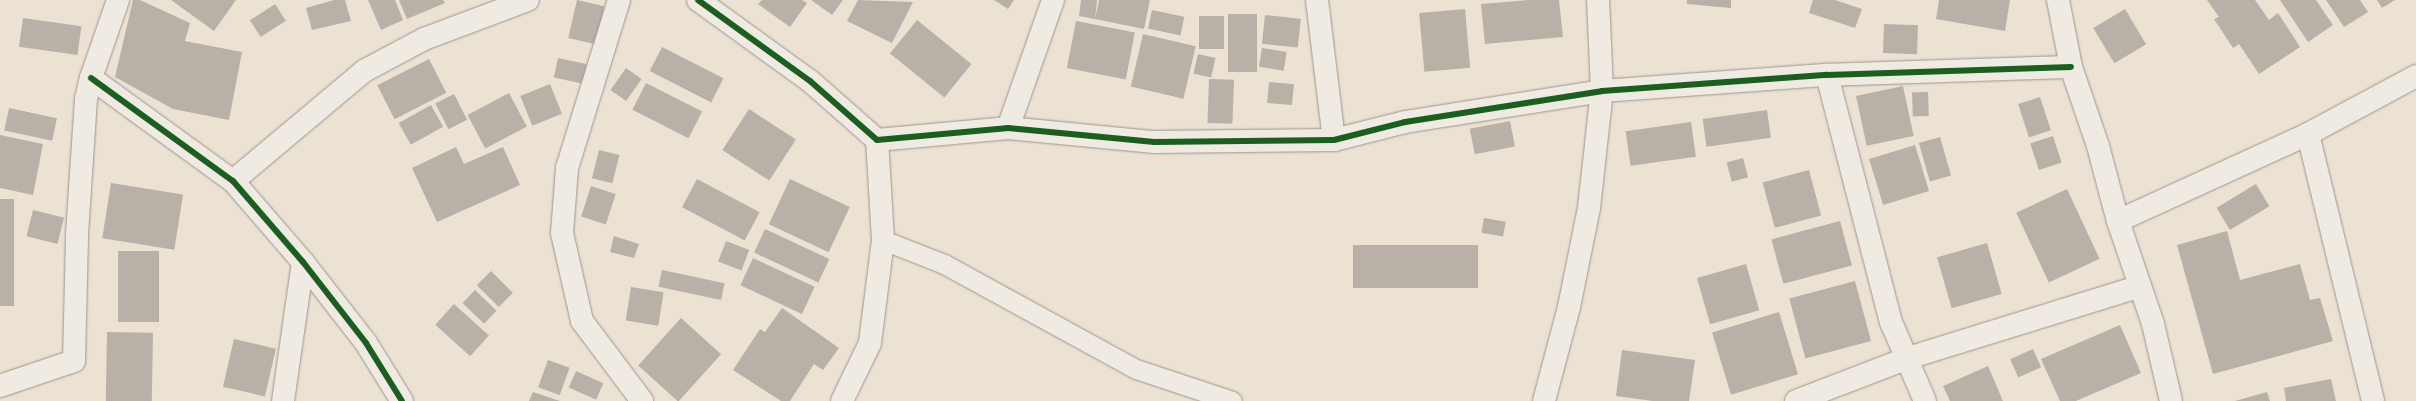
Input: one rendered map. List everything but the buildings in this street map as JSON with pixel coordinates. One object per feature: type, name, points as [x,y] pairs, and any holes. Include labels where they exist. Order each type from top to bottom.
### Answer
[{"type":"street","points":[[0,386],[74,361],[77,234],[86,99],[91,78],[118,0]]},
{"type":"street","points":[[233,181],[364,71],[424,38],[528,0]]},
{"type":"street","points":[[619,0],[568,168],[562,233],[582,321],[642,401]]},
{"type":"street","points":[[698,0],[810,81],[877,140],[883,240],[870,343],[842,401]]},
{"type":"street","points":[[1008,128],[1053,0]]},
{"type":"street","points":[[1317,0],[1334,140]]},
{"type":"street","points":[[1544,401],[1569,307],[1589,208],[1602,91],[1598,0]]},
{"type":"street","points":[[2058,0],[2071,67],[2098,146],[2118,221],[2153,324],[2170,401]]},
{"type":"street","points":[[877,140],[1008,128],[1154,142],[1334,140],[1405,122],[1602,91],[1827,75],[2071,67]]},
{"type":"street","points":[[1827,75],[1891,322],[1908,358],[1925,401]]},
{"type":"street","points":[[2118,221],[2308,134],[2416,76]]},
{"type":"street","points":[[91,78],[233,181],[303,262],[366,343],[402,401]]},
{"type":"street","points":[[2308,134],[2373,401]]},
{"type":"street","points":[[283,401],[303,262]]},
{"type":"street","points":[[1796,401],[1908,358],[2140,286]]},
{"type":"lane","points":[[883,240],[944,264],[1136,368],[1232,401]]},
{"type":"cycle path","points":[[698,0],[810,81],[877,140],[1008,128],[1154,142],[1334,140],[1405,122],[1602,91],[1827,75],[2071,67]]},
{"type":"cycle path","points":[[91,78],[233,181],[303,262],[366,343],[402,401]]}]
